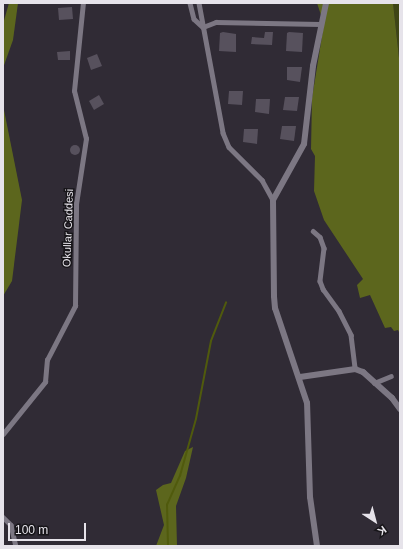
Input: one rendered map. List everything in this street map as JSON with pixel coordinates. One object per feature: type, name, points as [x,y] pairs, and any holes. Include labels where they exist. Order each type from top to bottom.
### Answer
[{"type":"street","name":"Okullar Caddesi","points":[[3,434],[45,382],[47,360],[75,306],[76,204],[86,139],[74,91],[83,3]]},
{"type":"street","points":[[190,3],[194,19],[202,27]]},
{"type":"street","points":[[199,3],[202,27],[223,132],[229,147],[262,180],[273,200],[275,308],[300,376],[307,403],[310,497],[318,546]]},
{"type":"street","points":[[273,200],[304,144],[320,24],[326,3]]},
{"type":"street","points":[[202,27],[216,22],[320,24]]},
{"type":"street","points":[[314,231],[320,237],[324,248],[320,281],[322,289],[339,311],[351,335],[355,370]]},
{"type":"street","points":[[300,376],[355,370],[363,372],[392,398],[400,409]]},
{"type":"street","points":[[374,382],[391,376]]},
{"type":"street","points":[[3,517],[11,525],[16,546]]},
{"type":"green space","points":[[9,3],[18,3],[13,40],[3,68],[3,24]]},
{"type":"green space","points":[[317,3],[393,3],[400,67],[400,334],[398,330],[394,331],[391,327],[385,328],[370,295],[360,298],[357,285],[363,279],[324,220],[314,191],[315,156],[311,149],[312,98],[324,24]]},
{"type":"green space","points":[[393,3],[400,3],[400,67]]},
{"type":"green space","points":[[3,105],[22,200],[12,281],[3,296]]},
{"type":"green space","points":[[193,447],[186,478],[176,506],[177,546],[156,546],[164,525],[156,490],[163,485],[171,483],[185,451]]},
{"type":"building","points":[[72,7],[73,19],[59,20],[58,8]]},
{"type":"building","points":[[265,32],[273,32],[272,45],[251,44],[252,37],[264,38]]},
{"type":"building","points":[[220,33],[236,34],[236,52],[219,51]]},
{"type":"building","points":[[287,33],[303,33],[302,52],[286,51]]},
{"type":"building","points":[[70,51],[70,60],[58,60],[57,52]]},
{"type":"building","points":[[97,54],[102,66],[91,70],[87,58]]},
{"type":"building","points":[[287,67],[302,67],[300,82],[287,80]]},
{"type":"building","points":[[229,91],[243,91],[242,105],[228,104]]},
{"type":"building","points":[[99,95],[104,104],[94,110],[89,101]]},
{"type":"building","points":[[285,97],[299,97],[297,111],[283,110]]},
{"type":"building","points":[[256,99],[270,99],[269,114],[255,112]]},
{"type":"building","points":[[282,126],[296,126],[294,141],[280,139]]},
{"type":"building","points":[[244,129],[258,129],[257,144],[243,142]]},
{"type":"building","points":[[73,145],[77,145],[79,146],[79,154],[73,155],[70,152],[70,148]]},
{"type":"waterway","points":[[168,546],[167,505],[180,476],[196,419],[211,341],[226,303]]}]
